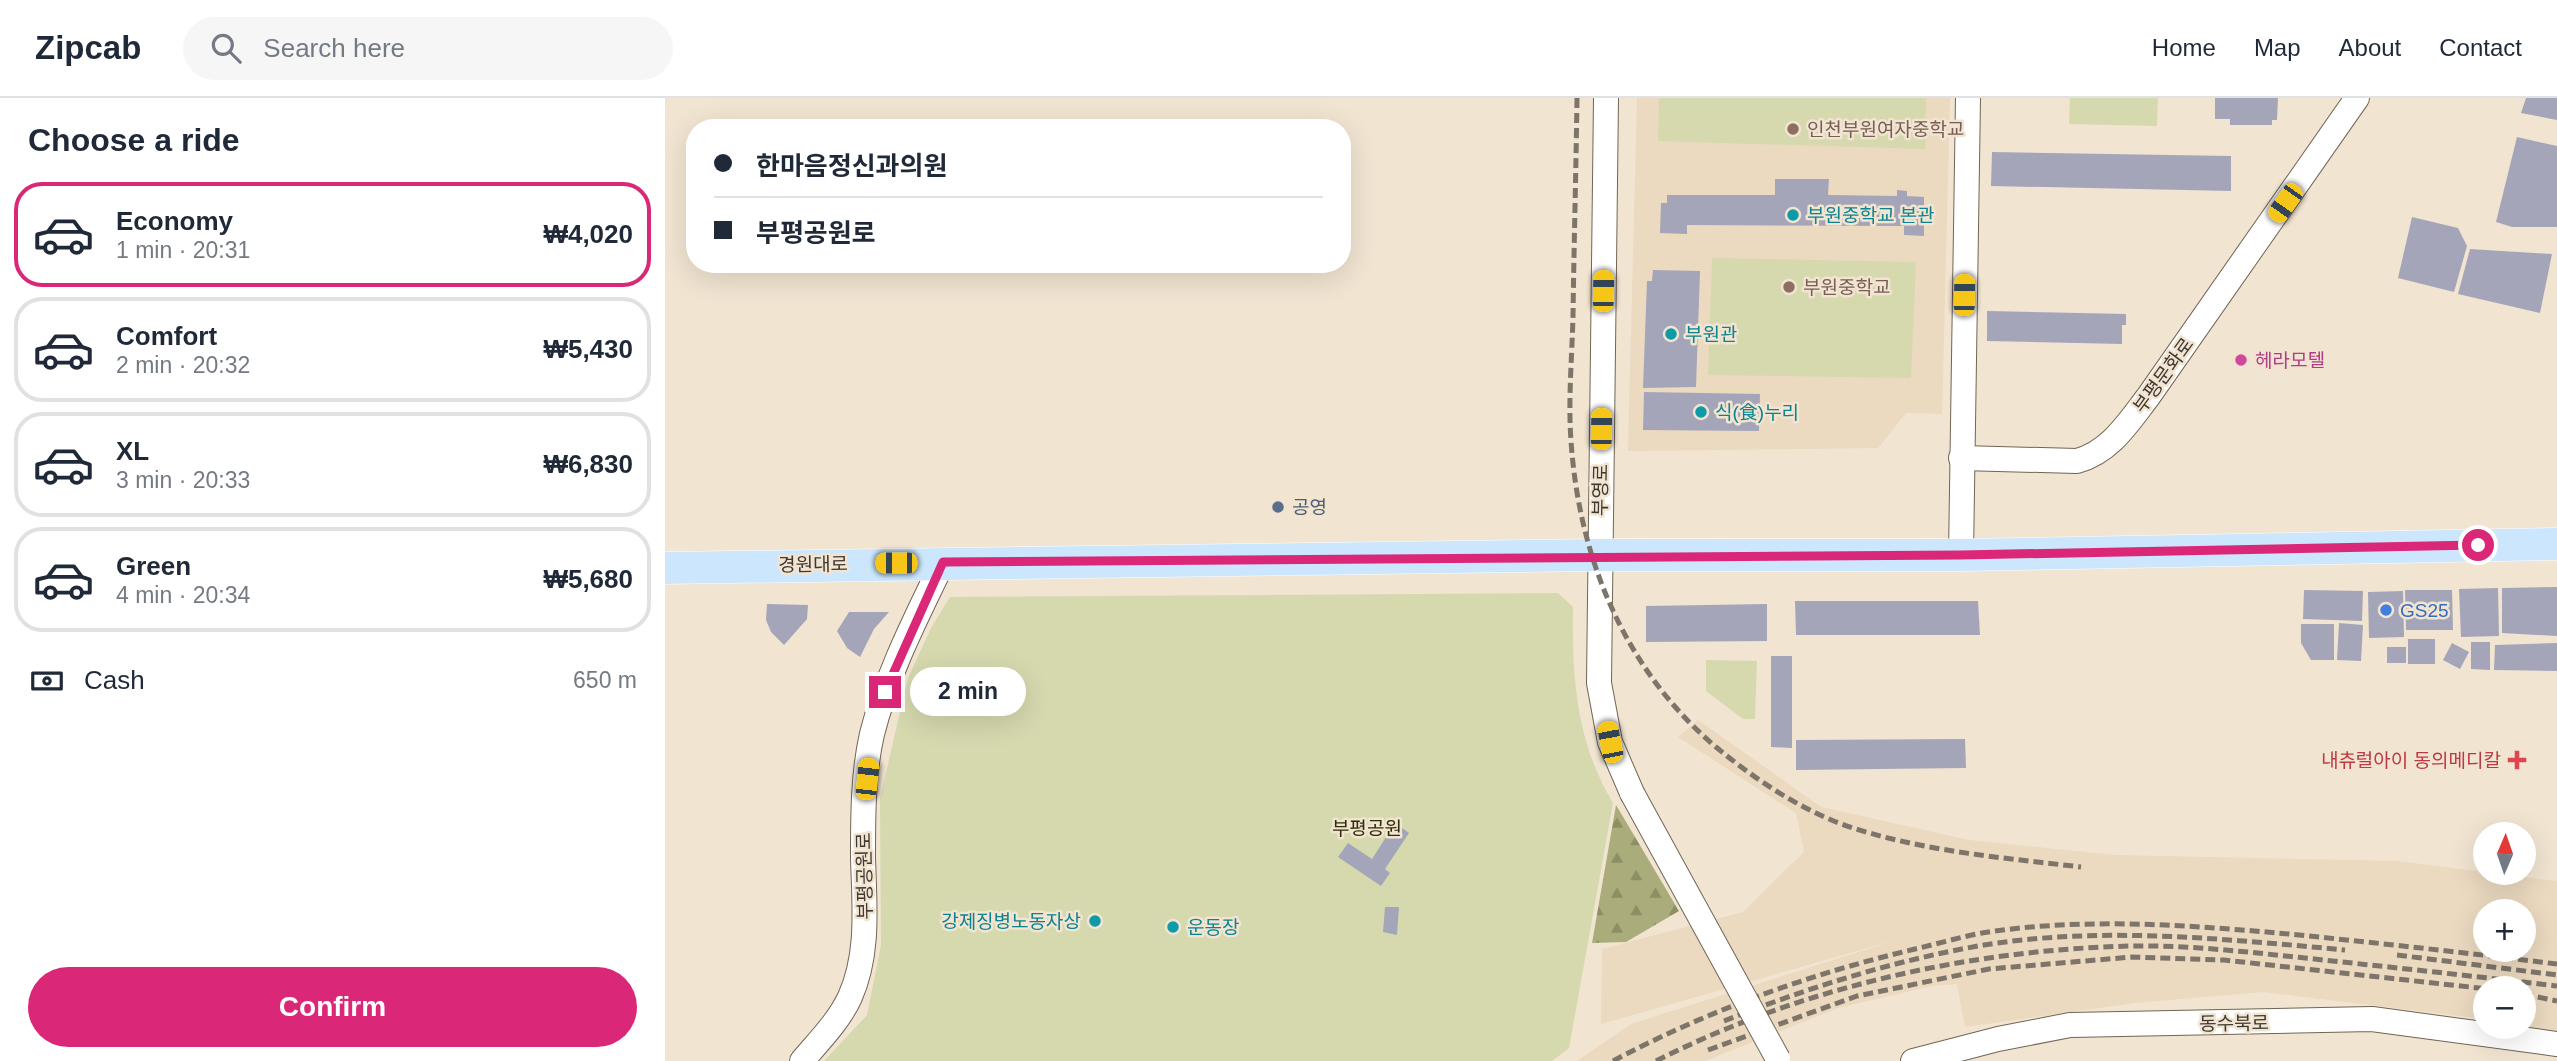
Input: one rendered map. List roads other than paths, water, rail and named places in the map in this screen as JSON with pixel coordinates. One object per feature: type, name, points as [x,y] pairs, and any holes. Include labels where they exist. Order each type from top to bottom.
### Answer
[{"type":"main road","name":"경원대로","points":[[665,568],[943,562],[1599,555],[1961,555],[2557,544]]},
{"type":"street","name":"부영로","points":[[1606,98],[1599,683],[1610,742],[1632,793],[1778,1060]]},
{"type":"street","points":[[1961,555],[1968,98]]},
{"type":"street","name":"부평문화로","points":[[1961,458],[2077,461],[2092,456],[2113,440],[2172,363],[2357,98]]},
{"type":"street","name":"부평공원로","points":[[802,1061],[842,1013],[851,995],[863,948],[866,918],[864,800],[872,735],[892,671],[943,562]]},
{"type":"street","name":"동수북로","points":[[1913,1061],[1998,1039],[2070,1026],[2372,1019],[2557,1044]]},
{"type":"railway","points":[[1577,98],[1571,441],[1584,528],[1596,569],[1612,609],[1632,647],[1656,683],[1684,717],[1716,747],[1765,784],[1818,814],[1856,829],[1912,843],[2081,867]]},
{"type":"railway","points":[[1613,1061],[1723,1010],[1799,982],[1957,939],[2020,928],[2097,924],[2213,928],[2557,964]]},
{"type":"railway","points":[[1724,1021],[1819,986],[1885,967],[1951,951],[2029,939],[2164,936],[2345,950]]},
{"type":"railway","points":[[1656,1061],[1769,1012],[1887,977],[2009,955],[2070,949],[2131,946],[2218,949],[2557,986]]},
{"type":"railway","points":[[2397,955],[2557,975]]},
{"type":"railway","points":[[1708,1050],[1857,996],[1989,969],[2132,957],[2224,960],[2473,987]]},
{"type":"railway","points":[[2536,997],[2557,1001]]},
{"type":"place","name":"인천부원여자중학교","points":[[1793,129]]},
{"type":"place","name":"부원중학교 본관","points":[[1793,215]]},
{"type":"place","name":"부원중학교","points":[[1789,287]]},
{"type":"place","name":"부원관","points":[[1671,334]]},
{"type":"place","name":"헤라모텔","points":[[2241,360]]},
{"type":"place","name":"식(食)누리","points":[[1701,412]]},
{"type":"place","name":"공영","points":[[1278,507]]},
{"type":"place","name":"GS25","points":[[2386,610]]},
{"type":"place","name":"내츄럴아이 동의메디칼","points":[[2517,760]]},
{"type":"place","name":"강제징병노동자상","points":[[1095,921]]},
{"type":"place","name":"운동장","points":[[1173,927]]},
{"type":"park label","name":"부평공원","points":[[1367,828]]}]
